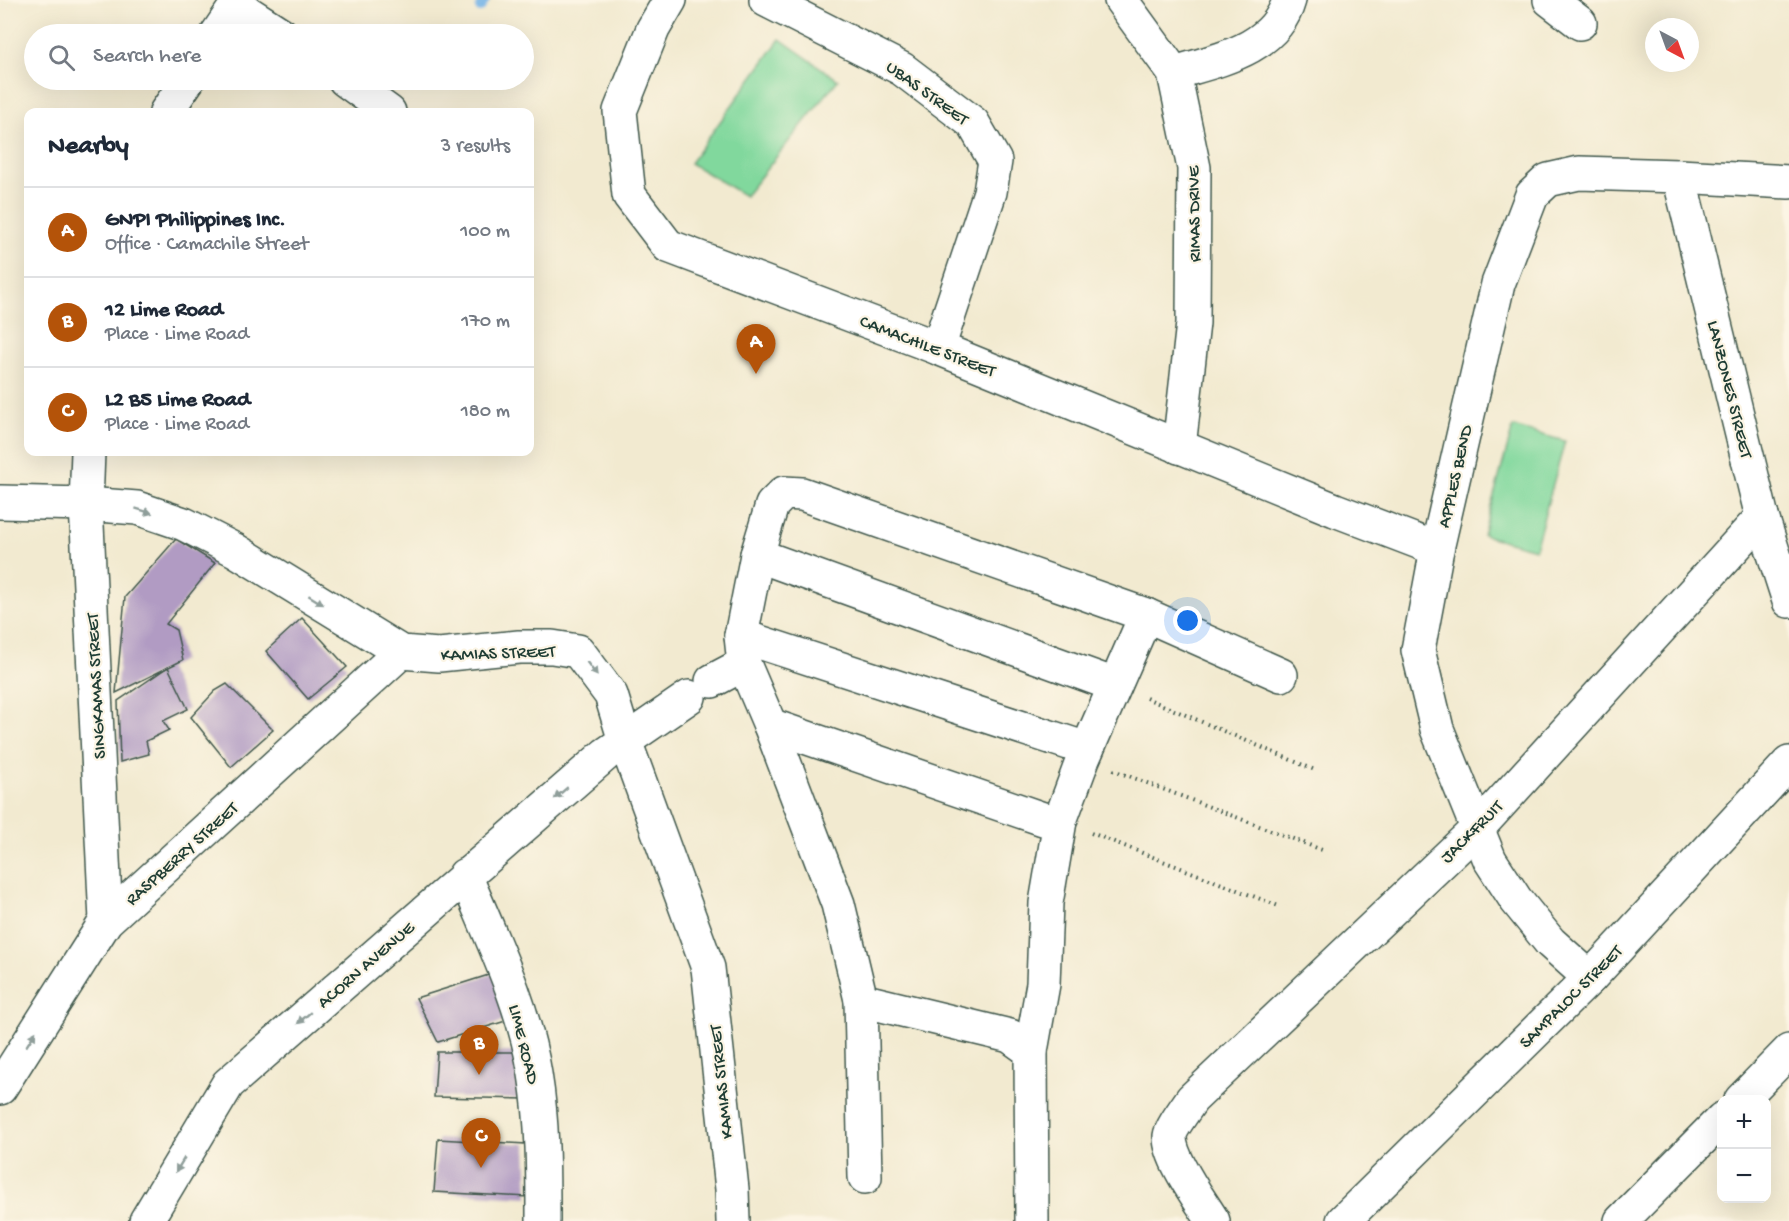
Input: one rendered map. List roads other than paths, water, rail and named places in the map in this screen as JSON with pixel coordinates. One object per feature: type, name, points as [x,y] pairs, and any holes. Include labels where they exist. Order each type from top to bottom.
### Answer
[{"type":"street","name":"CAMACHILE STREET","points":[[670,0],[653,29],[620,111],[629,195],[668,246],[938,348],[1437,549]]},
{"type":"street","name":"UBAS STREET","points":[[766,0],[902,69],[973,123],[995,160],[990,192],[938,348]]},
{"type":"street","name":"RIMAS DRIVE","points":[[1121,0],[1174,73],[1194,168],[1193,323],[1179,447]]},
{"type":"street","points":[[1550,0],[1580,23]]},
{"type":"street","points":[[224,24],[238,3],[266,24]]},
{"type":"street","points":[[1174,73],[1240,53],[1270,34],[1288,5]]},
{"type":"street","points":[[169,108],[181,90]]},
{"type":"street","points":[[359,90],[384,108]]},
{"type":"street","name":"APPLES BEND","points":[[1590,978],[1550,942],[1516,900],[1490,860],[1437,729],[1418,650],[1437,549],[1498,284],[1532,195],[1548,180],[1579,173],[1789,182]]},
{"type":"street","name":"LANZONES STREET","points":[[1679,176],[1762,517],[1789,601]]},
{"type":"street","name":"SINGKAMAS STREET","points":[[88,456],[86,504],[106,921]]},
{"type":"street","points":[[866,1176],[861,1000],[838,904],[743,650],[757,555],[772,506],[784,493],[802,494],[1146,615],[1281,675]]},
{"type":"street","name":"KAMIAS STREET","points":[[0,502],[137,508],[184,524],[235,550],[401,652],[438,655],[519,647],[552,647],[578,651],[611,695],[625,741],[708,968],[732,1189],[733,1221]]},
{"type":"street","name":"JACKFRUIT","points":[[1213,1221],[1172,1150],[1170,1134],[1192,1099],[1477,829],[1762,517]]},
{"type":"street","points":[[757,555],[1115,685]]},
{"type":"street","points":[[1032,1221],[1031,1051],[1042,984],[1046,903],[1060,821],[1085,754],[1146,615]]},
{"type":"street","points":[[743,650],[1085,754]]},
{"type":"street","name":"ACORN AVENUE","points":[[146,1221],[228,1084],[606,754],[700,689],[743,650]]},
{"type":"street","name":"RASPBERRY STREET","points":[[0,1088],[106,921],[401,652]]},
{"type":"street","points":[[770,725],[1043,819],[1060,821]]},
{"type":"street","name":"SAMPALOC STREET","points":[[1343,1221],[1590,978],[1789,763]]},
{"type":"street","name":"LIME ROAD","points":[[465,875],[504,967],[520,1013],[535,1072],[541,1135],[543,1221]]},
{"type":"street","points":[[861,1000],[1010,1036],[1031,1051]]},
{"type":"street","points":[[1746,1095],[1789,1051]]},
{"type":"street","points":[[1621,1221],[1717,1124]]},
{"type":"waterway","points":[[480,8],[485,0]]},
{"type":"place","name":"GNPI Philippines Inc.","points":[[756,374]]},
{"type":"place","name":"12 Lime Road","points":[[479,1075]]},
{"type":"place","name":"L2 B5 Lime Road","points":[[481,1168]]}]
